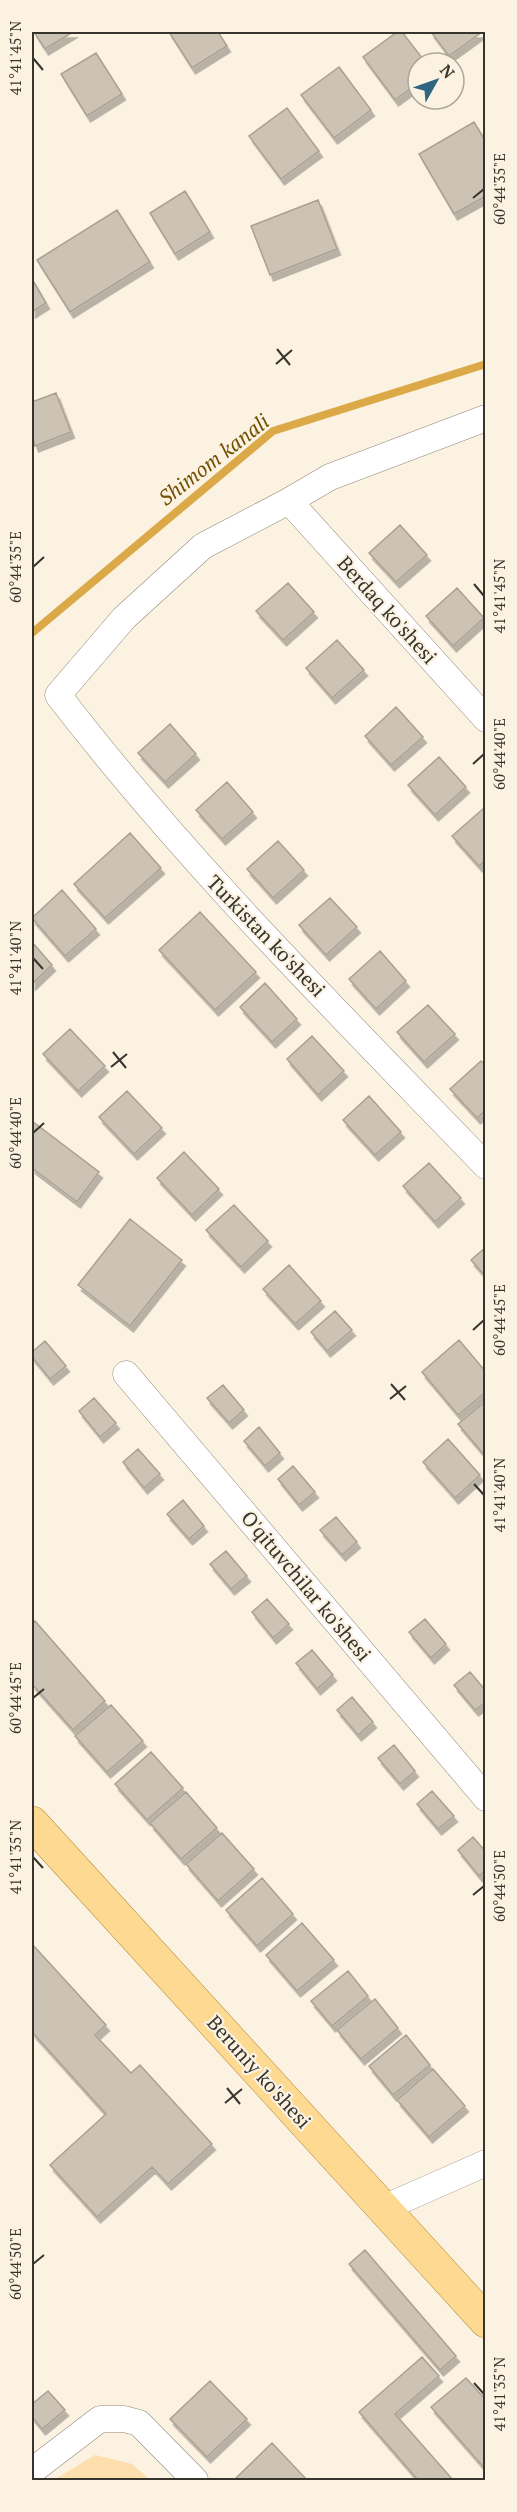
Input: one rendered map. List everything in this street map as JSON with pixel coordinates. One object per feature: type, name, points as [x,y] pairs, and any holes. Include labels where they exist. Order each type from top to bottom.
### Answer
[{"type":"main road","name":"Beruniy ko'shesi","points":[[32,1823],[486,2320]]},
{"type":"street","points":[[289,501],[330,477],[486,418]]},
{"type":"street","name":"Turkistan ko'shesi","points":[[289,501],[203,546],[124,618],[58,695],[101,752],[206,873],[486,1166]]},
{"type":"street","name":"Berdaq ko'shesi","points":[[289,501],[486,720]]},
{"type":"street","name":"O'qituvchilar ko'shesi","points":[[126,1374],[486,1798]]},
{"type":"street","points":[[384,2208],[486,2163]]},
{"type":"street","points":[[32,2471],[100,2419],[124,2419],[139,2423],[195,2481]]},
{"type":"shaded area","points":[[95,2455],[132,2464],[150,2480],[54,2480]]},
{"type":"building","points":[[34,32],[73,32],[45,49]]},
{"type":"building","points":[[169,32],[218,32],[227,46],[192,68]]},
{"type":"building","points":[[397,32],[402,32],[417,51],[406,51],[406,92],[395,100],[363,57]]},
{"type":"building","points":[[431,32],[482,32],[456,51],[445,51]]},
{"type":"building","points":[[96,53],[122,94],[87,116],[61,74]]},
{"type":"building","points":[[339,67],[371,110],[334,138],[301,95]]},
{"type":"building","points":[[287,108],[319,151],[281,179],[249,136]]},
{"type":"building","points":[[474,122],[486,142],[486,196],[454,214],[419,154]]},
{"type":"building","points":[[185,191],[210,232],[175,254],[150,213]]},
{"type":"building","points":[[318,200],[337,249],[270,275],[251,226]]},
{"type":"building","points":[[117,210],[150,262],[70,312],[37,260]]},
{"type":"building","points":[[32,279],[46,303],[32,312]]},
{"type":"building","points":[[56,393],[71,432],[35,446],[32,437],[32,402]]},
{"type":"building","points":[[400,525],[427,555],[396,582],[369,553]]},
{"type":"building","points":[[288,583],[314,612],[283,640],[256,611]]},
{"type":"building","points":[[457,588],[484,618],[453,646],[426,616]]},
{"type":"building","points":[[337,640],[364,670],[332,698],[306,668]]},
{"type":"building","points":[[396,707],[423,737],[391,765],[365,736]]},
{"type":"building","points":[[170,724],[196,754],[165,782],[138,753]]},
{"type":"building","points":[[439,757],[466,787],[435,815],[408,785]]},
{"type":"building","points":[[227,782],[253,812],[222,839],[196,810]]},
{"type":"building","points":[[484,808],[486,860],[479,866],[452,836]]},
{"type":"building","points":[[130,833],[161,868],[105,918],[74,884]]},
{"type":"building","points":[[278,841],[304,870],[273,898],[247,869]]},
{"type":"building","points":[[62,890],[96,929],[65,956],[32,918]]},
{"type":"building","points":[[330,898],[357,927],[326,955],[299,925]]},
{"type":"building","points":[[200,912],[256,972],[215,1010],[159,950]]},
{"type":"building","points":[[32,942],[52,965],[32,984]]},
{"type":"building","points":[[380,951],[406,981],[376,1009],[349,979]]},
{"type":"building","points":[[265,983],[297,1019],[272,1042],[240,1007]]},
{"type":"building","points":[[428,1005],[455,1034],[424,1062],[397,1032]]},
{"type":"building","points":[[70,1029],[105,1066],[78,1091],[43,1054]]},
{"type":"building","points":[[312,1036],[344,1071],[318,1095],[287,1059]]},
{"type":"building","points":[[481,1061],[486,1065],[486,1110],[477,1118],[450,1089]]},
{"type":"building","points":[[127,1091],[162,1128],[134,1154],[99,1117]]},
{"type":"building","points":[[369,1096],[401,1132],[375,1155],[343,1120]]},
{"type":"building","points":[[32,1121],[99,1172],[77,1202],[32,1168]]},
{"type":"building","points":[[184,1152],[219,1189],[192,1215],[157,1178]]},
{"type":"building","points":[[429,1163],[461,1198],[435,1222],[403,1186]]},
{"type":"building","points":[[234,1205],[268,1241],[241,1267],[206,1230]]},
{"type":"building","points":[[130,1219],[182,1260],[130,1326],[78,1285]]},
{"type":"building","points":[[486,1247],[486,1277],[471,1260]]},
{"type":"building","points":[[289,1265],[321,1301],[295,1324],[263,1289]]},
{"type":"building","points":[[335,1311],[352,1330],[327,1351],[311,1332]]},
{"type":"building","points":[[459,1340],[486,1372],[486,1392],[458,1415],[422,1372]]},
{"type":"building","points":[[45,1341],[66,1366],[50,1379],[32,1357],[32,1352]]},
{"type":"building","points":[[223,1385],[244,1410],[229,1423],[207,1398]]},
{"type":"building","points":[[94,1398],[116,1423],[100,1437],[79,1411]]},
{"type":"building","points":[[486,1401],[486,1457],[458,1424]]},
{"type":"building","points":[[259,1427],[280,1453],[265,1466],[244,1441]]},
{"type":"building","points":[[448,1439],[480,1475],[455,1498],[423,1462]]},
{"type":"building","points":[[138,1449],[160,1474],[144,1488],[123,1462]]},
{"type":"building","points":[[293,1466],[315,1492],[299,1505],[278,1479]]},
{"type":"building","points":[[183,1500],[204,1526],[189,1539],[167,1514]]},
{"type":"building","points":[[336,1517],[357,1542],[342,1555],[320,1530]]},
{"type":"building","points":[[226,1551],[247,1576],[231,1589],[210,1564]]},
{"type":"building","points":[[267,1599],[289,1624],[273,1638],[252,1612]]},
{"type":"building","points":[[425,1619],[446,1644],[431,1658],[409,1632]]},
{"type":"building","points":[[35,1621],[105,1701],[73,1730],[32,1684],[32,1624]]},
{"type":"building","points":[[312,1650],[333,1675],[317,1689],[296,1663]]},
{"type":"building","points":[[470,1672],[486,1691],[486,1702],[475,1710],[454,1685]]},
{"type":"building","points":[[352,1697],[373,1722],[358,1735],[337,1710]]},
{"type":"building","points":[[111,1705],[143,1741],[107,1772],[75,1736]]},
{"type":"building","points":[[394,1745],[415,1771],[400,1784],[378,1758]]},
{"type":"building","points":[[151,1752],[183,1788],[147,1820],[115,1784]]},
{"type":"building","points":[[432,1791],[454,1816],[438,1829],[417,1804]]},
{"type":"building","points":[[186,1792],[217,1828],[181,1859],[150,1823]]},
{"type":"building","points":[[222,1833],[254,1869],[218,1901],[186,1864]]},
{"type":"building","points":[[473,1837],[486,1852],[486,1870],[479,1876],[458,1850]]},
{"type":"building","points":[[262,1878],[293,1914],[257,1946],[226,1910]]},
{"type":"building","points":[[302,1923],[334,1960],[297,1991],[266,1955]]},
{"type":"building","points":[[32,1944],[106,2025],[95,2035],[131,2073],[140,2065],[212,2144],[168,2184],[152,2167],[97,2217],[50,2165],[106,2114],[32,2032]]},
{"type":"building","points":[[348,1971],[368,1996],[332,2026],[311,2001]]},
{"type":"building","points":[[375,1999],[398,2028],[361,2059],[337,2030]]},
{"type":"building","points":[[406,2035],[430,2065],[393,2095],[369,2066]]},
{"type":"building","points":[[433,2069],[465,2106],[429,2137],[397,2100]]},
{"type":"building","points":[[365,2250],[456,2356],[440,2370],[349,2264]]},
{"type":"building","points":[[422,2357],[439,2376],[395,2414],[453,2480],[418,2480],[359,2412]]},
{"type":"building","points":[[466,2378],[486,2400],[486,2470],[431,2407]]},
{"type":"building","points":[[210,2381],[247,2419],[207,2457],[170,2419]]},
{"type":"building","points":[[48,2391],[65,2410],[42,2429],[32,2417],[32,2404]]},
{"type":"building","points":[[272,2443],[307,2480],[234,2480]]},
{"type":"waterway","name":"Shimom kanali","points":[[32,633],[273,431],[486,364]]}]
